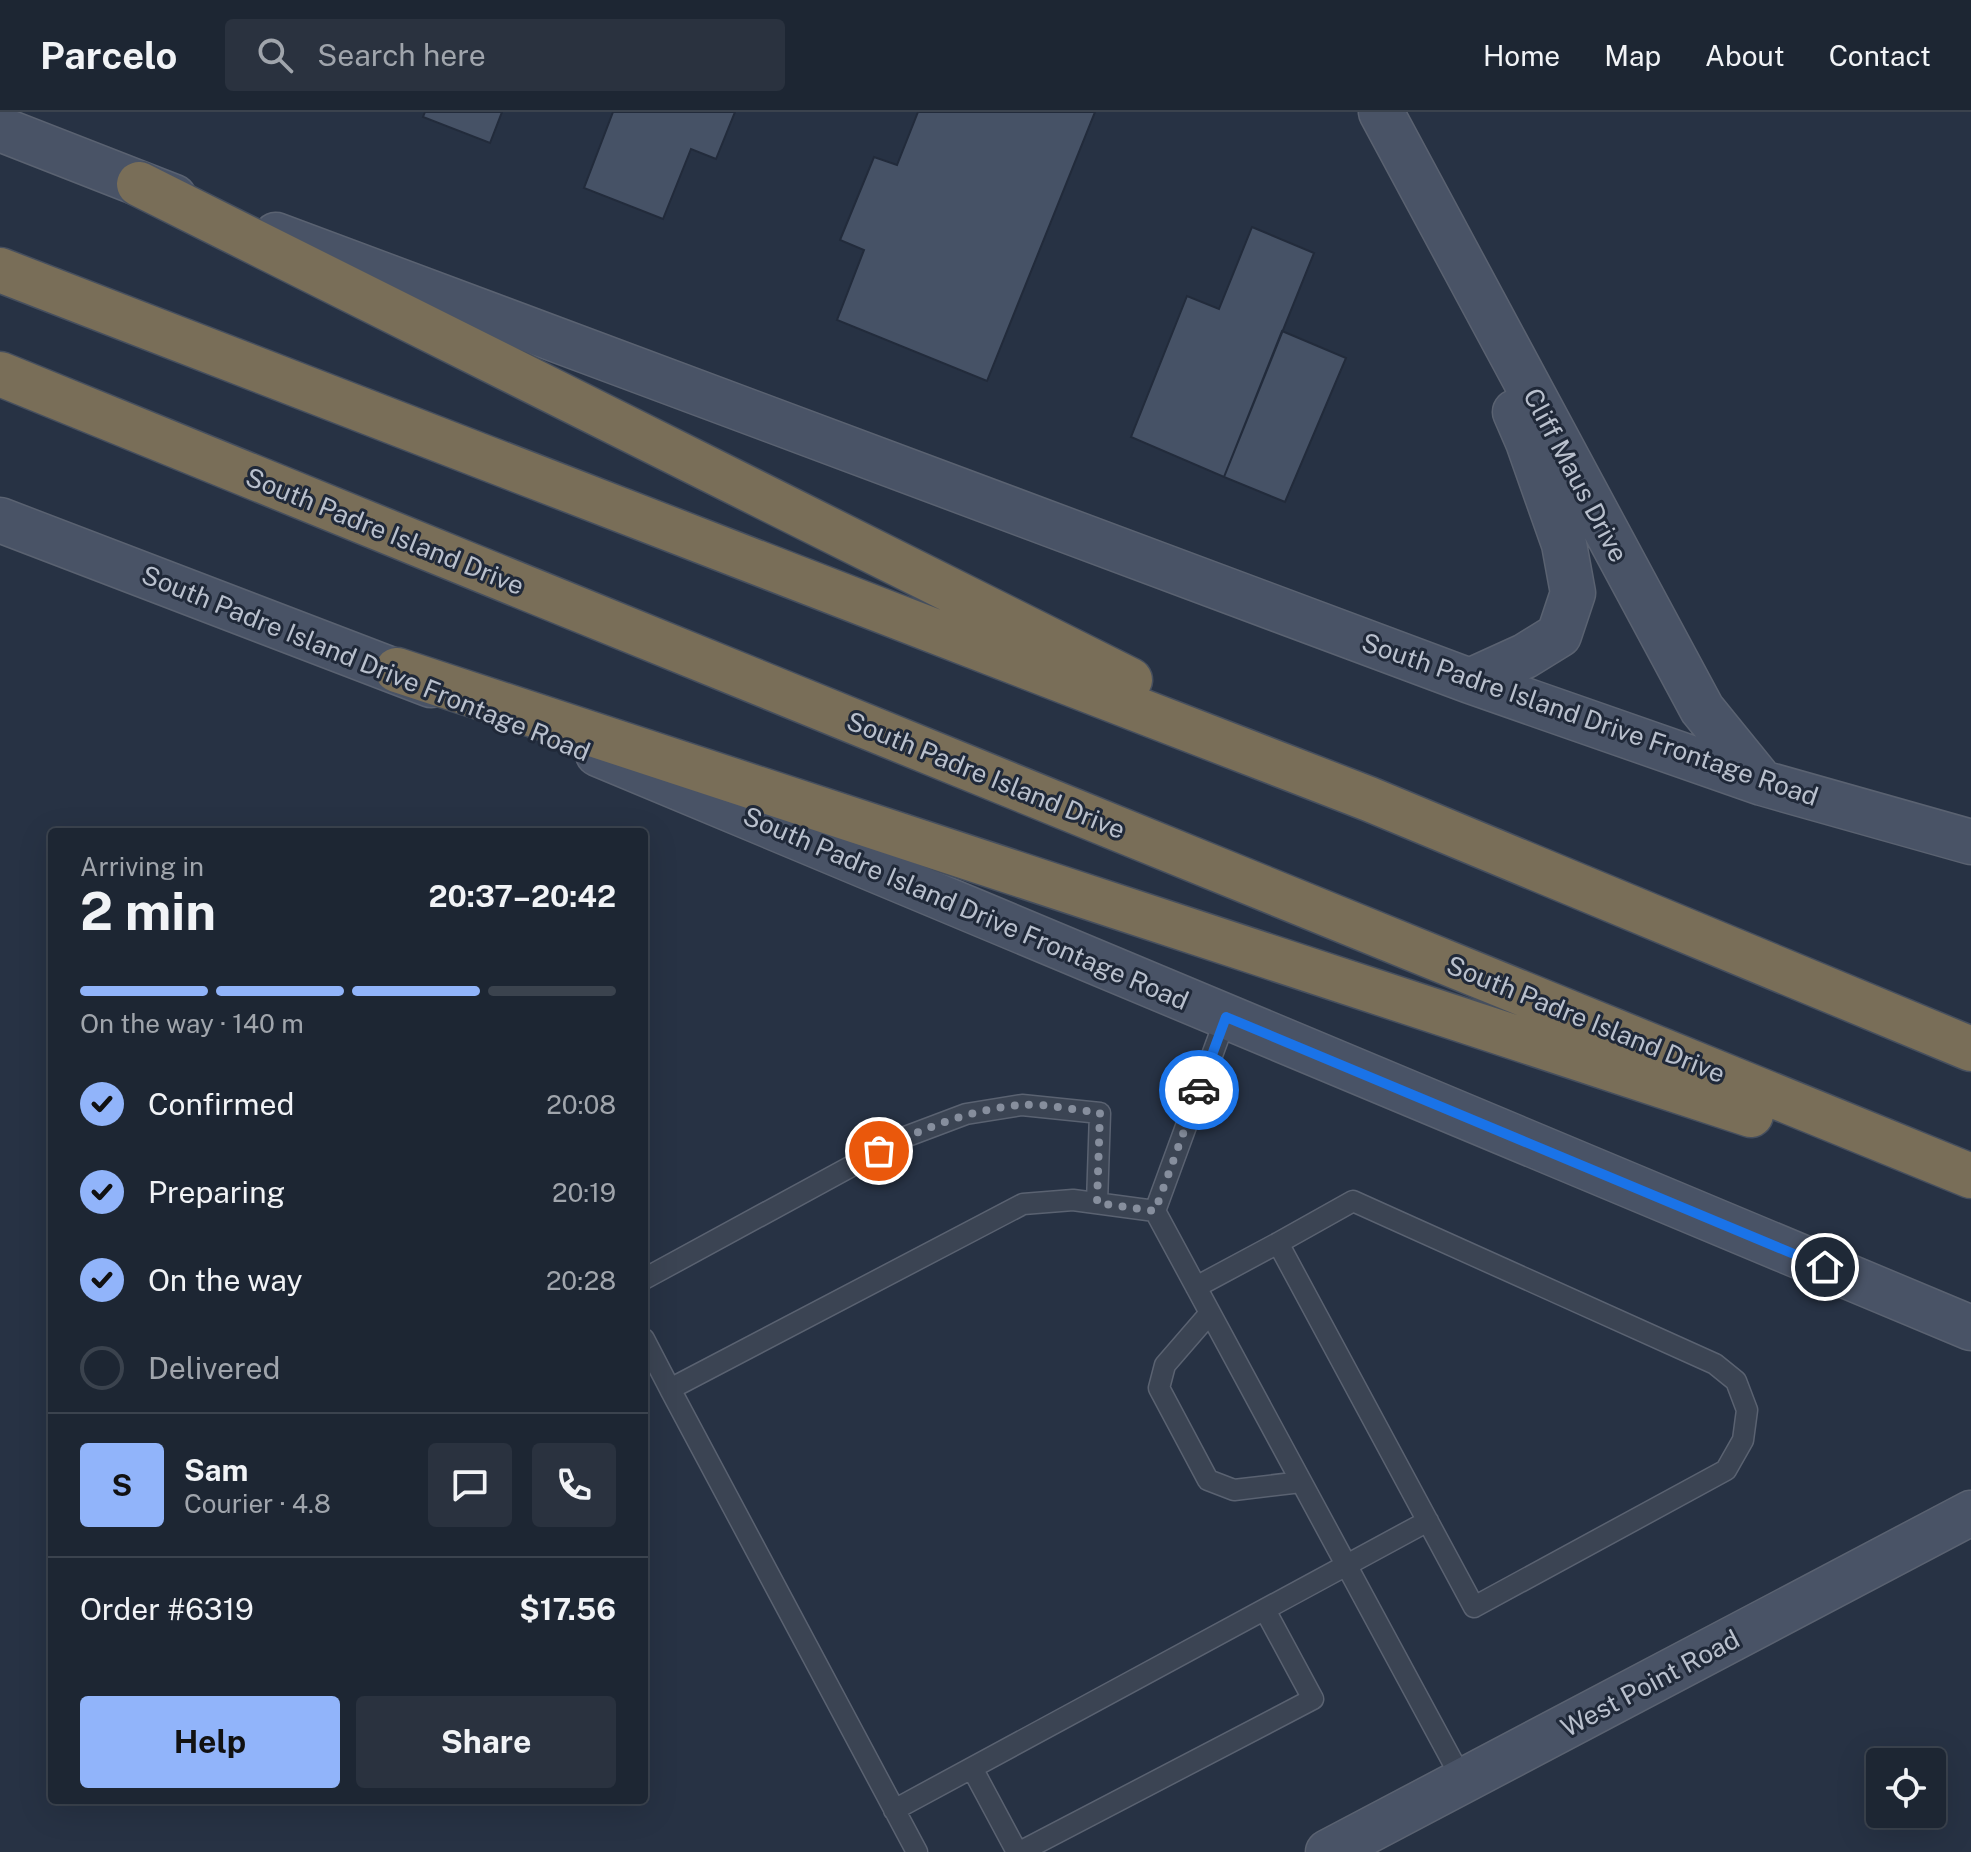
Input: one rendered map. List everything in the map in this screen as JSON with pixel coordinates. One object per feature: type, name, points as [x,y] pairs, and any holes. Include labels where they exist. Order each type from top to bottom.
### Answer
[{"type":"highway","points":[[139,184],[1369,799]]},
{"type":"highway","points":[[0,270],[1369,799],[1971,1049]]},
{"type":"highway","name":"South Padre Island Drive","points":[[0,374],[1971,1176]]},
{"type":"highway","points":[[397,670],[1971,1188]]},
{"type":"main road","name":"Cliff Maus Drive","points":[[1381,112],[1702,709],[1762,783]]},
{"type":"main road","name":"South Padre Island Drive Frontage Road","points":[[0,129],[139,184],[1470,681],[1762,783],[1971,842]]},
{"type":"main road","name":"Cliff Maus Drive","points":[[1405,156],[1528,442],[1564,544],[1573,593],[1559,635],[1525,656],[1470,681]]},
{"type":"main road","name":"South Padre Island Drive Frontage Road","points":[[0,520],[397,670],[1970,1327]]},
{"type":"main road","name":"West Point Road","points":[[1328,1852],[1971,1513]]},
{"type":"lane","points":[[1226,1017],[1155,1211],[1463,1781]]},
{"type":"lane","points":[[648,1277],[905,1137],[966,1114],[1022,1105],[1100,1113],[1097,1203]]},
{"type":"lane","points":[[670,1389],[1023,1204],[1073,1200],[1155,1211]]},
{"type":"lane","points":[[1196,1287],[1353,1201],[1715,1364],[1736,1381],[1747,1410],[1743,1440],[1726,1470],[1474,1607],[1278,1243]]},
{"type":"lane","points":[[1210,1313],[1165,1365],[1159,1388],[1208,1480],[1234,1490],[1301,1482]]},
{"type":"lane","points":[[648,1347],[917,1852]]},
{"type":"lane","points":[[894,1810],[1428,1521]]},
{"type":"lane","points":[[972,1768],[1018,1852],[1313,1699],[1265,1610]]},
{"type":"building","points":[[425,112],[502,112],[490,143],[423,117]]},
{"type":"building","points":[[613,112],[735,112],[716,159],[691,149],[663,219],[584,188]]},
{"type":"building","points":[[918,112],[1095,112],[987,381],[837,320],[864,250],[840,240],[874,157],[897,165]]},
{"type":"building","points":[[1252,227],[1314,253],[1224,477],[1131,437],[1187,296],[1219,309]]},
{"type":"building","points":[[1282,331],[1346,358],[1285,502],[1224,477]]},
{"type":"way so far","points":[[879,1151],[905,1137],[966,1114],[1022,1105],[1100,1113],[1097,1203],[1155,1211],[1199,1090]]},
{"type":"route","points":[[1199,1090],[1226,1017],[1825,1267]]}]
